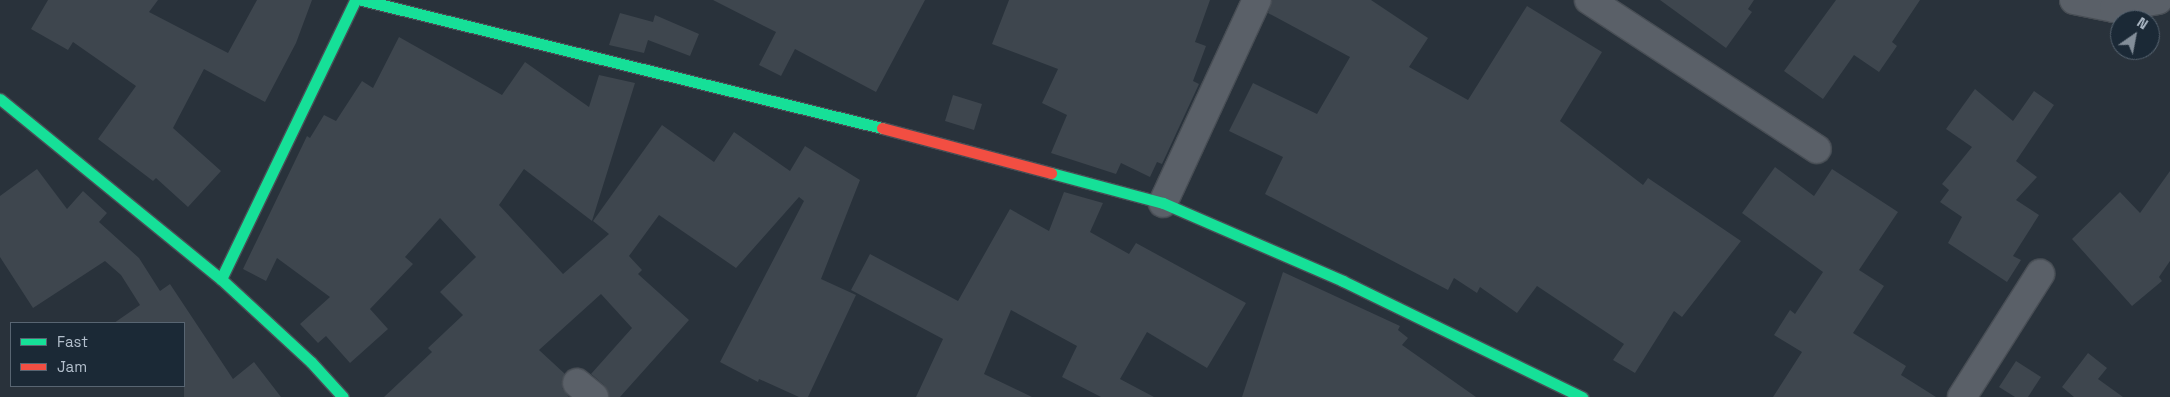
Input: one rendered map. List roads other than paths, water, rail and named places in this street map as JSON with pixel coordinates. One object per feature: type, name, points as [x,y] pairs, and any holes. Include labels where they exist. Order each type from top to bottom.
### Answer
[{"type":"street","points":[[220,279],[355,0]]},
{"type":"street","points":[[362,0],[936,141],[1163,203],[1342,281],[1582,397]]},
{"type":"street","points":[[1163,203],[1257,0]]},
{"type":"street","points":[[1589,0],[1817,149]]},
{"type":"street","points":[[2074,0],[2114,8],[2158,0]]},
{"type":"street","points":[[0,99],[220,279],[311,362],[343,397]]},
{"type":"street","points":[[1962,397],[2040,274]]}]
